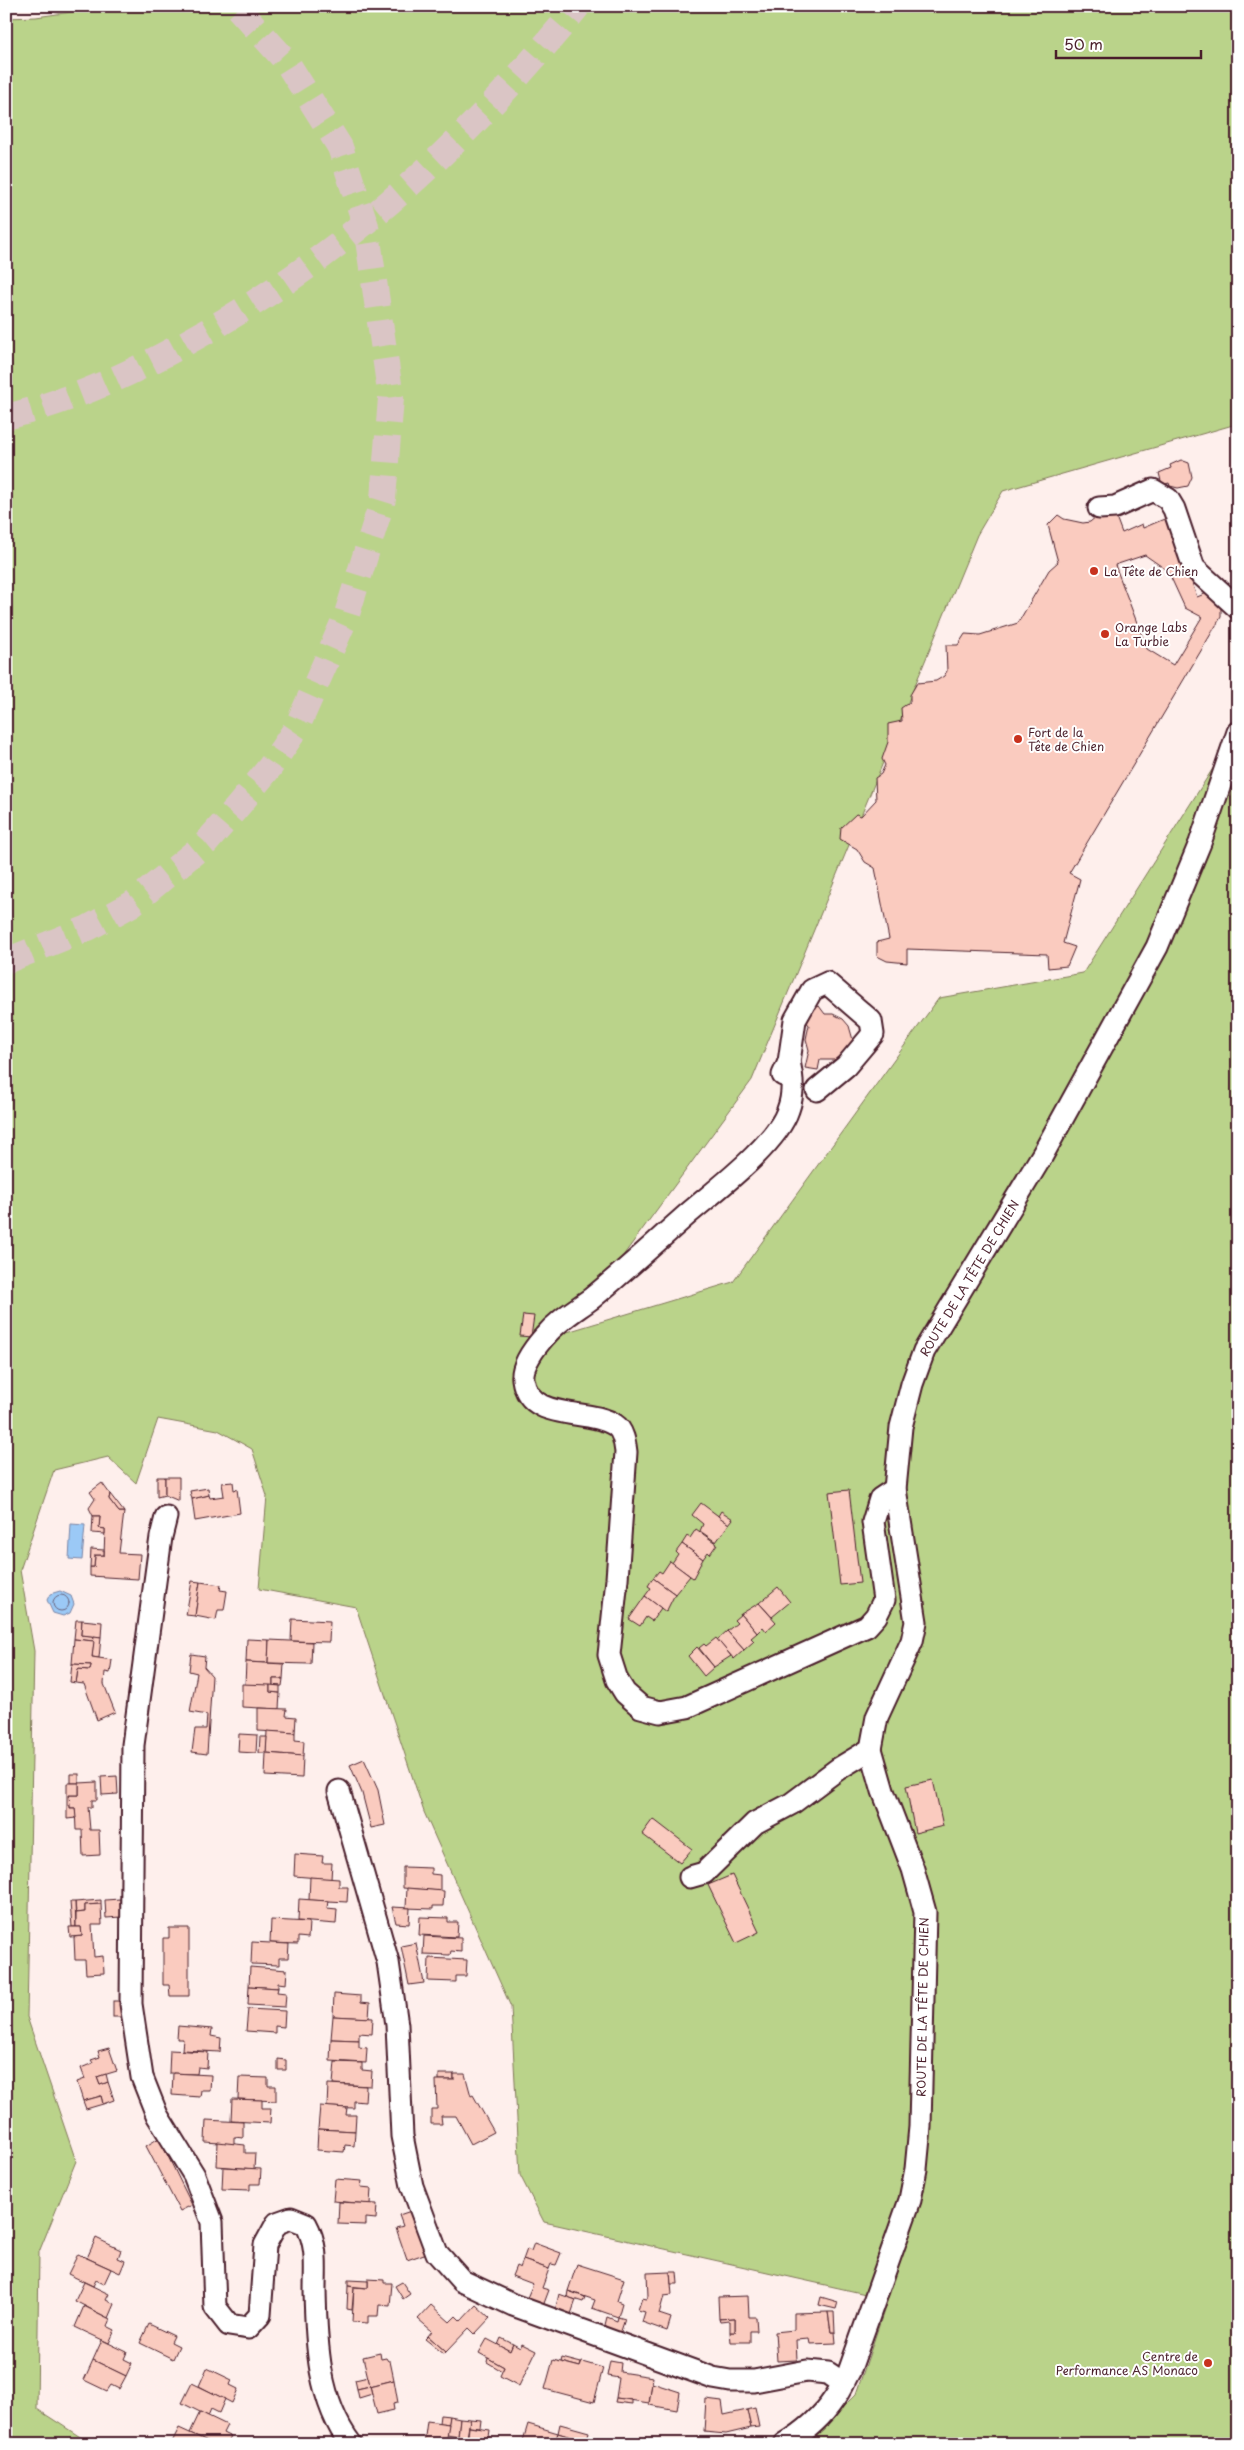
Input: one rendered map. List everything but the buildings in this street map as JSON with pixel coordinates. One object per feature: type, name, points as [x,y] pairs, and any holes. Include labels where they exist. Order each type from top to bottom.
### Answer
[{"type":"street","points":[[1099,508],[1114,507],[1153,490],[1168,499],[1174,509],[1194,568],[1237,607]]},
{"type":"street","name":"ROUTE DE LA TÊTE DE CHIEN","points":[[785,2444],[795,2438],[826,2410],[835,2398],[852,2364],[910,2200],[920,2127],[924,1912],[913,1869],[883,1791],[871,1749],[877,1717],[912,1641],[916,1622],[895,1489],[901,1427],[912,1384],[924,1351],[1043,1154],[1157,947],[1200,843],[1238,732]]},
{"type":"street","points":[[817,1090],[846,1066],[873,1034],[871,1021],[827,984],[812,990],[795,1020],[788,1062],[793,1080],[788,1110],[774,1134],[729,1178],[637,1259],[544,1336],[528,1360],[523,1377],[526,1392],[538,1403],[556,1411],[594,1417],[616,1425],[623,1437],[626,1462],[609,1655],[617,1680],[624,1693],[641,1707],[660,1712],[687,1707],[867,1626],[876,1616],[884,1600],[873,1522],[880,1499],[895,1489]]},
{"type":"street","points":[[166,1517],[159,1546],[133,1745],[131,2004],[142,2077],[156,2115],[194,2175],[212,2222],[215,2307],[228,2325],[248,2328],[260,2315],[264,2245],[277,2223],[291,2218],[306,2224],[314,2239],[315,2325],[322,2378],[337,2426],[350,2444]]},
{"type":"street","points":[[690,1877],[704,1873],[754,1823],[791,1804],[838,1769],[871,1749]]},
{"type":"street","points":[[339,1791],[388,1962],[397,2026],[402,2136],[412,2186],[437,2253],[462,2281],[512,2305],[713,2378],[730,2381],[754,2381],[807,2371],[828,2373],[842,2383]]},
{"type":"green space","points":[[114,6],[1238,6],[1238,426],[1233,425],[1003,491],[977,535],[752,1080],[567,1332],[733,1282],[939,998],[1083,973],[1238,729],[1238,2444],[800,2444],[825,2425],[856,2394],[888,2299],[544,2222],[520,2175],[511,2007],[424,1812],[356,1607],[259,1589],[267,1496],[252,1449],[218,1430],[158,1419],[136,1483],[108,1457],[54,1470],[20,1570],[34,1651],[27,2017],[76,2161],[39,2252],[37,2409],[91,2444],[6,2444],[6,18],[36,17]]},
{"type":"water","points":[[71,1524],[85,1525],[82,1560],[69,1559]]},
{"type":"water","points":[[60,1591],[71,1596],[74,1604],[70,1613],[63,1616],[53,1613],[47,1600],[50,1594]]},
{"type":"tunnel","points":[[6,961],[88,928],[132,904],[206,843],[239,805],[270,767],[297,727],[347,614],[383,499],[391,398],[366,226],[340,147],[286,61],[236,6]]},
{"type":"tunnel","points":[[6,417],[55,403],[102,385],[147,364],[248,307],[301,271],[352,233],[448,149],[536,56],[578,6]]},
{"type":"place","name":"La Tête de Chien","points":[[1094,571]]},
{"type":"place","name":"Orange Labs La Turbie","points":[[1105,634]]},
{"type":"place","name":"Fort de la Tête de Chien","points":[[1018,739]]},
{"type":"place","name":"Centre de Performance AS Monaco","points":[[1208,2363]]}]
